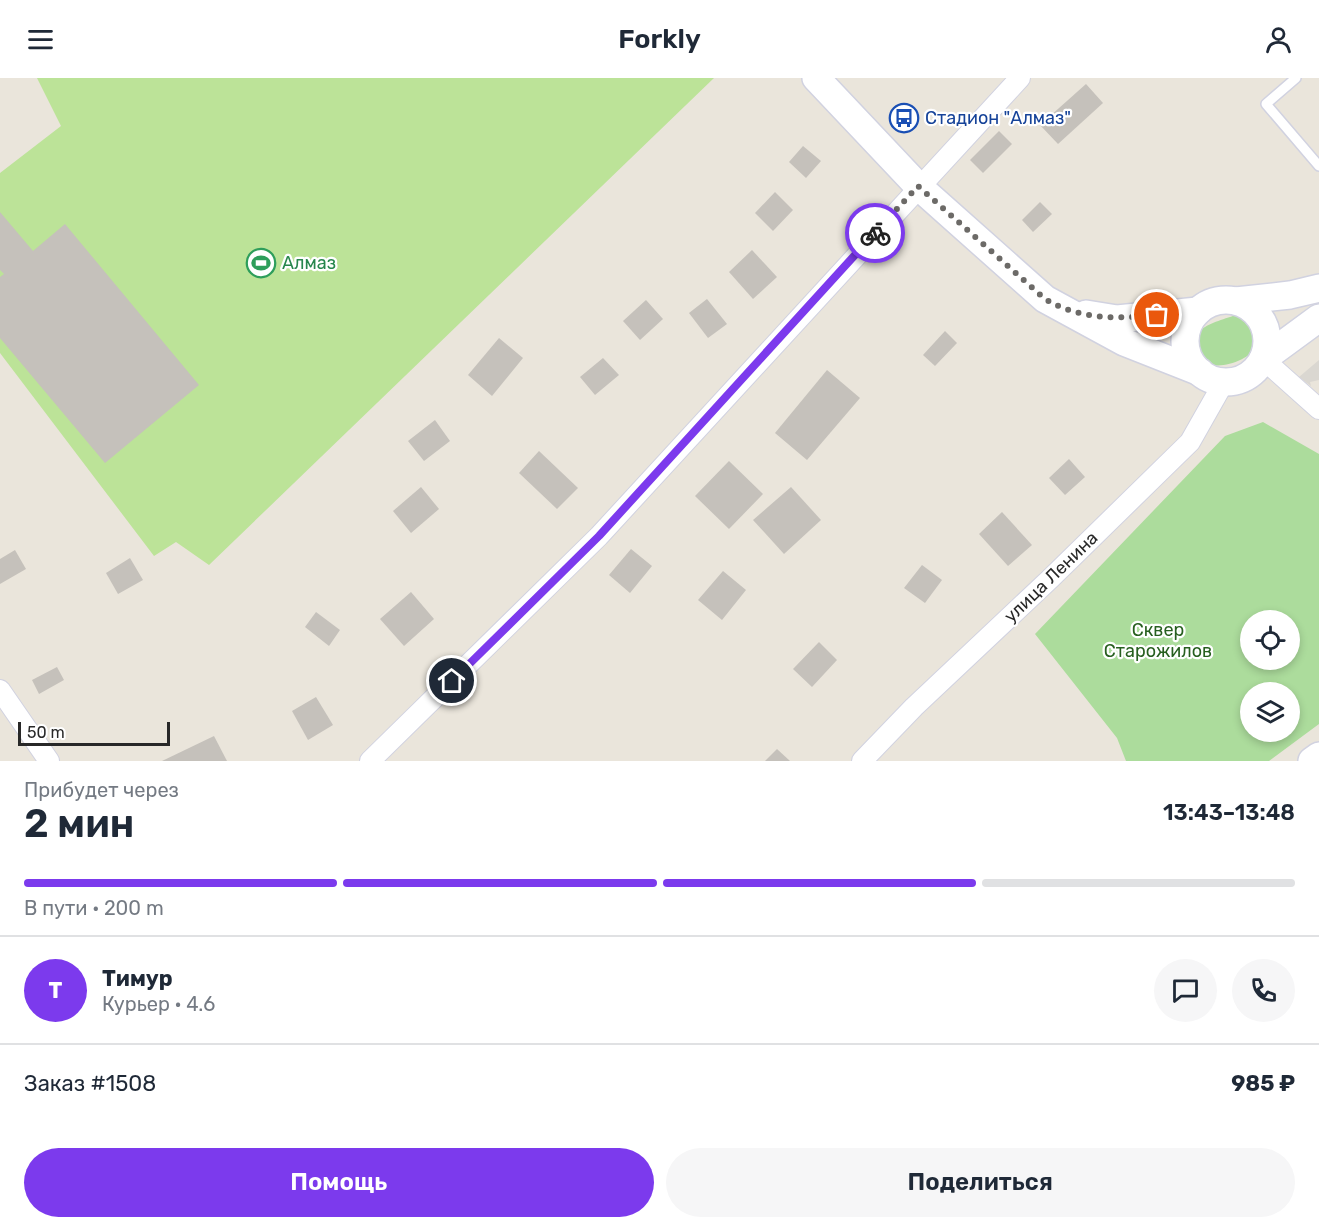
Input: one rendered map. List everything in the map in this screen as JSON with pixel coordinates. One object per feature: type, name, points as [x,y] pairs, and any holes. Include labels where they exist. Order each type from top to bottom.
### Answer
[{"type":"main road","points":[[816,78],[918,186],[1045,299],[1124,342],[1212,377],[1247,376],[1263,359],[1319,318]]},
{"type":"main road","points":[[1212,377],[1191,362],[1186,349],[1185,335],[1189,322],[1198,311],[1209,303],[1222,300],[1236,301],[1290,295],[1319,288]]},
{"type":"main road","points":[[1236,301],[1248,306],[1259,315],[1265,328],[1267,341],[1263,359]]},
{"type":"main road","points":[[1064,310],[1117,319],[1198,311]]},
{"type":"main road","points":[[1312,761],[1319,756]]},
{"type":"street","points":[[370,761],[599,536],[918,186],[1020,78]]},
{"type":"street","points":[[1263,359],[1319,409]]},
{"type":"street","name":"улица Ленина","points":[[862,761],[914,707],[1051,578],[1190,442],[1212,377]]},
{"type":"street","points":[[0,690],[49,761]]},
{"type":"lane","points":[[1296,78],[1266,104],[1319,166]]},
{"type":"green space","name":"Алмаз","points":[[37,78],[714,78],[209,565],[176,542],[154,556],[0,353],[0,173],[61,126]]},
{"type":"green space","points":[[1236,315],[1253,327],[1257,347],[1241,360],[1220,365],[1207,365],[1195,344],[1196,337],[1207,326]]},
{"type":"green space","name":"Cквер Старожилов","points":[[1263,422],[1319,454],[1319,724],[1300,738],[1300,682],[1240,682],[1240,742],[1295,742],[1269,761],[1126,761],[1117,738],[1035,634],[1225,436]]},
{"type":"shaded area","points":[[1319,360],[1319,380],[1310,382],[1311,386],[1299,377]]},
{"type":"building","points":[[1086,84],[1103,103],[1058,144],[1040,125]]},
{"type":"building","points":[[999,131],[1012,144],[983,173],[970,160]]},
{"type":"building","points":[[803,146],[821,161],[806,178],[789,162]]},
{"type":"building","points":[[775,192],[793,210],[773,231],[755,213]]},
{"type":"building","points":[[1040,202],[1052,214],[1033,232],[1022,220]]},
{"type":"building","points":[[0,212],[33,251],[65,224],[199,385],[105,463],[0,338],[0,277],[4,274],[0,270]]},
{"type":"building","points":[[752,250],[777,277],[753,299],[729,272]]},
{"type":"building","points":[[707,299],[727,324],[708,338],[689,313]]},
{"type":"building","points":[[646,300],[663,319],[640,340],[623,321]]},
{"type":"building","points":[[945,331],[957,343],[935,366],[923,355]]},
{"type":"building","points":[[499,338],[523,358],[492,396],[468,375]]},
{"type":"building","points":[[603,358],[619,375],[595,395],[580,377]]},
{"type":"building","points":[[827,370],[860,398],[807,460],[775,433]]},
{"type":"building","points":[[435,420],[450,441],[424,461],[408,441]]},
{"type":"building","points":[[539,451],[578,488],[557,509],[519,473]]},
{"type":"building","points":[[1069,459],[1085,477],[1065,495],[1049,478]]},
{"type":"building","points":[[729,461],[763,494],[729,529],[695,496]]},
{"type":"building","points":[[421,487],[439,509],[411,533],[393,511]]},
{"type":"building","points":[[791,487],[821,520],[784,554],[753,520]]},
{"type":"building","points":[[1002,512],[1032,545],[1008,566],[979,534]]},
{"type":"building","points":[[631,549],[652,566],[630,593],[609,575]]},
{"type":"building","points":[[15,550],[26,569],[0,584],[0,559]]},
{"type":"building","points":[[130,558],[143,580],[118,594],[106,573]]},
{"type":"building","points":[[922,565],[942,580],[925,603],[904,588]]},
{"type":"building","points":[[723,571],[746,590],[722,620],[698,600]]},
{"type":"building","points":[[411,592],[434,619],[404,646],[380,619]]},
{"type":"building","points":[[316,612],[340,630],[329,646],[305,627]]},
{"type":"building","points":[[819,642],[837,660],[812,687],[793,669]]},
{"type":"building","points":[[57,667],[64,680],[39,694],[32,680]]},
{"type":"building","points":[[316,697],[333,725],[308,740],[292,711]]},
{"type":"building","points":[[214,736],[227,761],[162,761]]},
{"type":"building","points":[[777,749],[790,761],[765,761]]},
{"type":"way so far","points":[[875,233],[918,186],[1045,299],[1064,310],[1117,319],[1157,315]]},
{"type":"place","name":"Стадион \"Алмаз\"","points":[[904,118]]},
{"type":"place","name":"Алмаз","points":[[261,263]]},
{"type":"route","points":[[452,681],[599,536],[875,233]]}]
